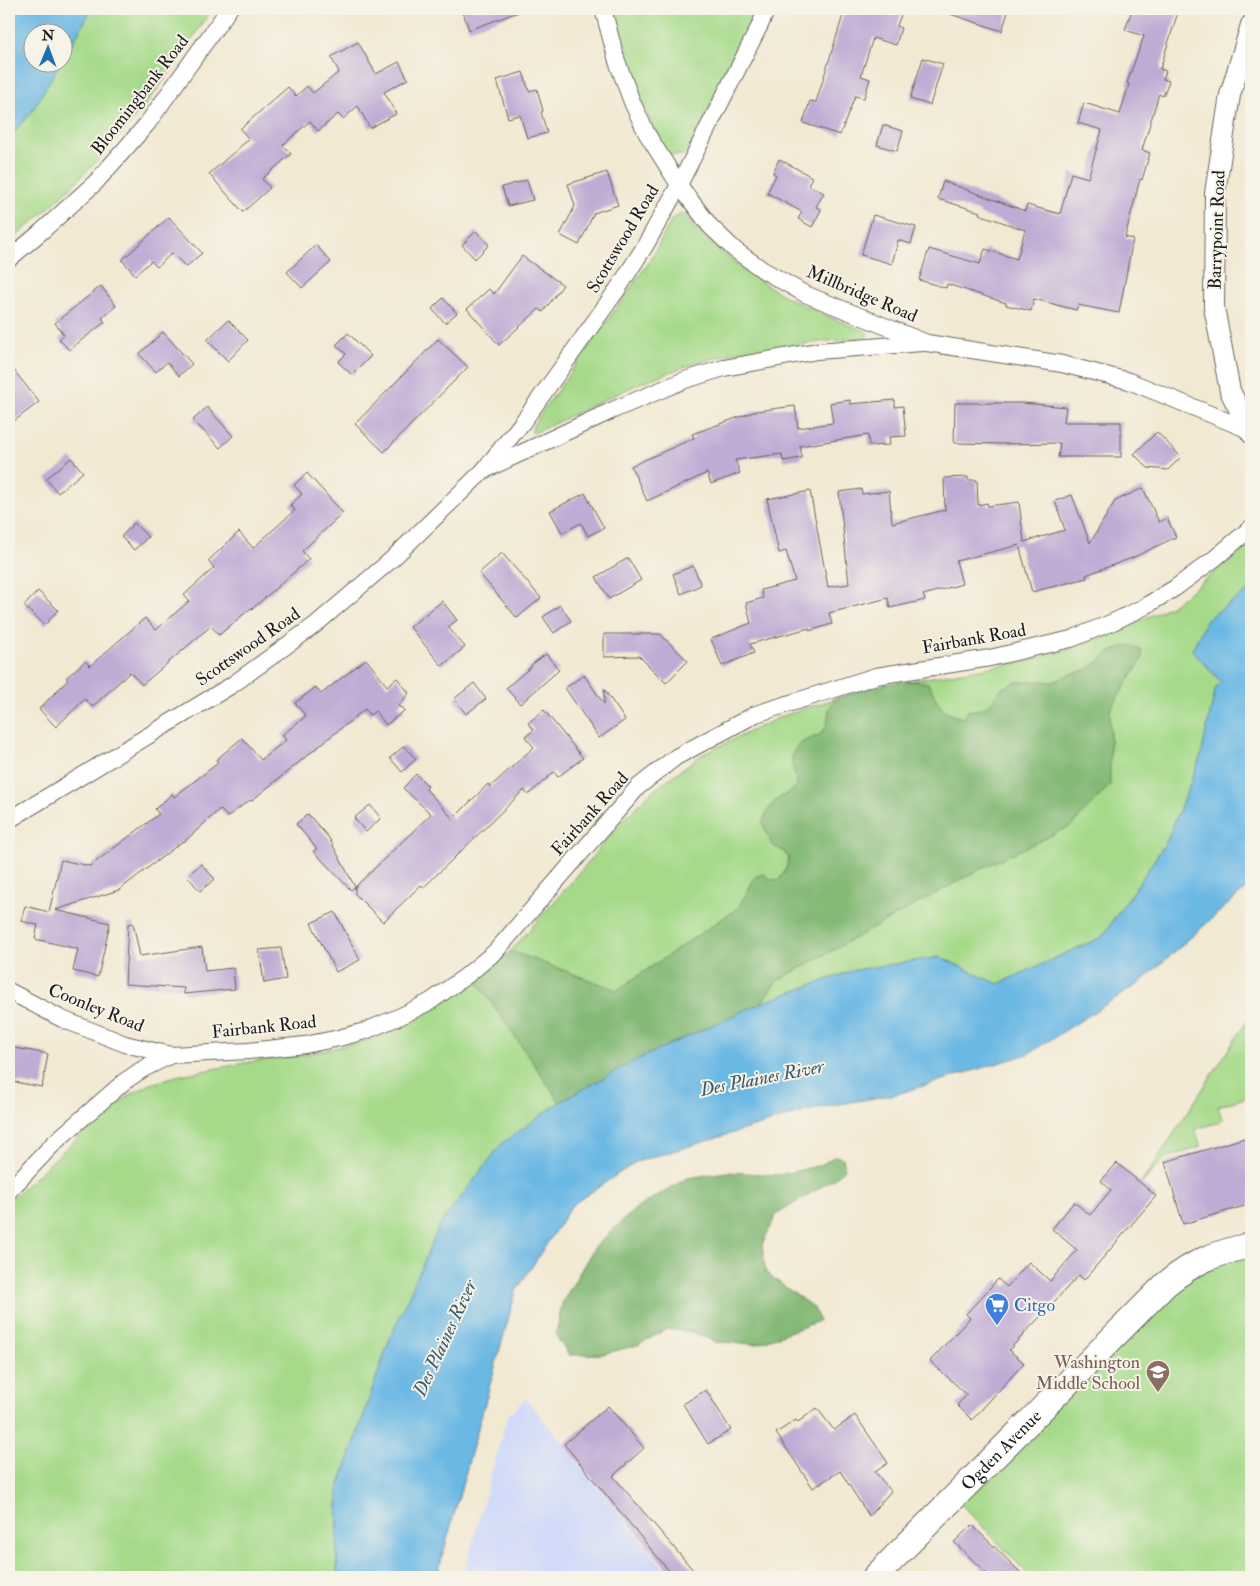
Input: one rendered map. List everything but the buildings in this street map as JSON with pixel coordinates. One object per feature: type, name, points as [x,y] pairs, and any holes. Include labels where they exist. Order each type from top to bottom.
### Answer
[{"type":"main road","name":"Ogden Avenue","points":[[875,1577],[1166,1284],[1186,1268],[1214,1254],[1251,1245]]},
{"type":"street","name":"Millbridge Road","points":[[602,9],[632,102],[647,134],[679,185],[710,226],[735,250],[763,270],[804,294],[927,343],[1062,364],[1129,381],[1250,431]]},
{"type":"street","name":"Scottswood Road","points":[[9,820],[232,685],[316,625],[391,560],[483,471],[522,423],[614,294],[645,246],[679,185],[767,9]]},
{"type":"street","name":"Bloomingbank Road","points":[[9,259],[102,175],[148,124],[231,10]]},
{"type":"street","name":"Barrypoint Road","points":[[1250,431],[1230,391],[1214,306],[1215,193],[1230,95],[1251,25]]},
{"type":"street","name":"Scottswood Road","points":[[483,471],[613,410],[685,380],[724,368],[817,351],[927,343]]},
{"type":"street","name":"Fairbank Road","points":[[9,1191],[55,1142],[125,1081],[143,1068],[171,1056],[305,1045],[339,1038],[365,1031],[431,1001],[495,952],[638,788],[676,757],[756,714],[876,676],[990,658],[1071,639],[1114,622],[1144,607],[1175,588],[1251,528]]},
{"type":"street","name":"Coonley Road","points":[[9,991],[62,1019],[125,1044],[171,1056]]},
{"type":"shaded area","points":[[526,1398],[671,1577],[463,1577],[507,1417]]},
{"type":"green space","points":[[92,9],[211,9],[162,83],[122,132],[57,201],[9,242],[9,137],[31,113],[55,72],[72,72],[72,43]]},
{"type":"green space","points":[[612,9],[757,9],[693,142],[683,155],[670,155],[664,150],[640,100]]},
{"type":"green space","points":[[682,214],[736,263],[765,284],[801,304],[867,332],[868,336],[861,339],[827,341],[739,352],[695,363],[640,383],[534,433],[531,432],[535,422],[650,261],[672,219]]},
{"type":"green space","points":[[1251,544],[1251,589],[1207,619],[1192,650],[1221,682],[1216,687],[1201,756],[1167,841],[1102,937],[998,984],[940,957],[855,970],[761,1003],[713,1026],[338,1490],[337,1577],[9,1577],[9,1201],[85,1131],[130,1095],[151,1084],[176,1076],[250,1062],[305,1055],[372,1039],[426,1014],[476,980],[511,951],[618,826],[650,793],[701,755],[780,717],[850,694],[886,685],[1026,661],[1070,649],[1110,635],[1171,606]]},
{"type":"green space","points":[[1130,645],[1142,651],[1142,659],[1110,710],[1110,785],[1071,826],[984,867],[777,981],[761,1003],[638,1059],[560,1102],[476,980],[511,951],[617,990],[738,908],[756,876],[764,874],[770,879],[779,880],[785,871],[789,858],[782,850],[773,846],[762,823],[772,804],[793,790],[797,785],[792,755],[800,745],[818,736],[825,729],[830,708],[836,698],[882,685],[918,681],[928,683],[944,710],[963,718],[968,711],[981,709],[990,704],[1001,689],[1016,682],[1053,682],[1068,675],[1087,670],[1111,651]]},
{"type":"green space","points":[[1251,1015],[1251,1096],[1218,1106],[1222,1120],[1220,1122],[1195,1129],[1201,1147],[1165,1158],[1141,1184]]},
{"type":"green space","points":[[835,1156],[843,1158],[845,1169],[835,1178],[776,1215],[762,1245],[766,1273],[814,1308],[819,1321],[757,1344],[716,1342],[692,1332],[667,1329],[638,1345],[603,1354],[569,1355],[556,1336],[562,1303],[594,1248],[635,1209],[687,1178],[726,1172],[779,1175],[821,1165]]},
{"type":"green space","name":"Washington Middle School","points":[[1251,1250],[1251,1577],[1031,1577],[957,1500],[1171,1285]]},
{"type":"water","points":[[9,9],[92,9],[72,43],[72,22],[22,22],[22,72],[55,72],[31,113],[9,137]]},
{"type":"water","name":"Des Plaines River","points":[[1251,589],[1251,884],[1138,984],[1028,1054],[897,1094],[817,1108],[636,1162],[572,1205],[516,1291],[440,1565],[439,1577],[337,1577],[338,1490],[389,1341],[439,1226],[502,1143],[560,1102],[638,1059],[761,1003],[855,970],[940,957],[998,984],[1102,937],[1167,841],[1201,756],[1216,687],[1221,682],[1192,650],[1207,619]]},
{"type":"place","name":"Citgo","points":[[997,1326]]},
{"type":"place","name":"Washington Middle School","points":[[1158,1393]]}]
